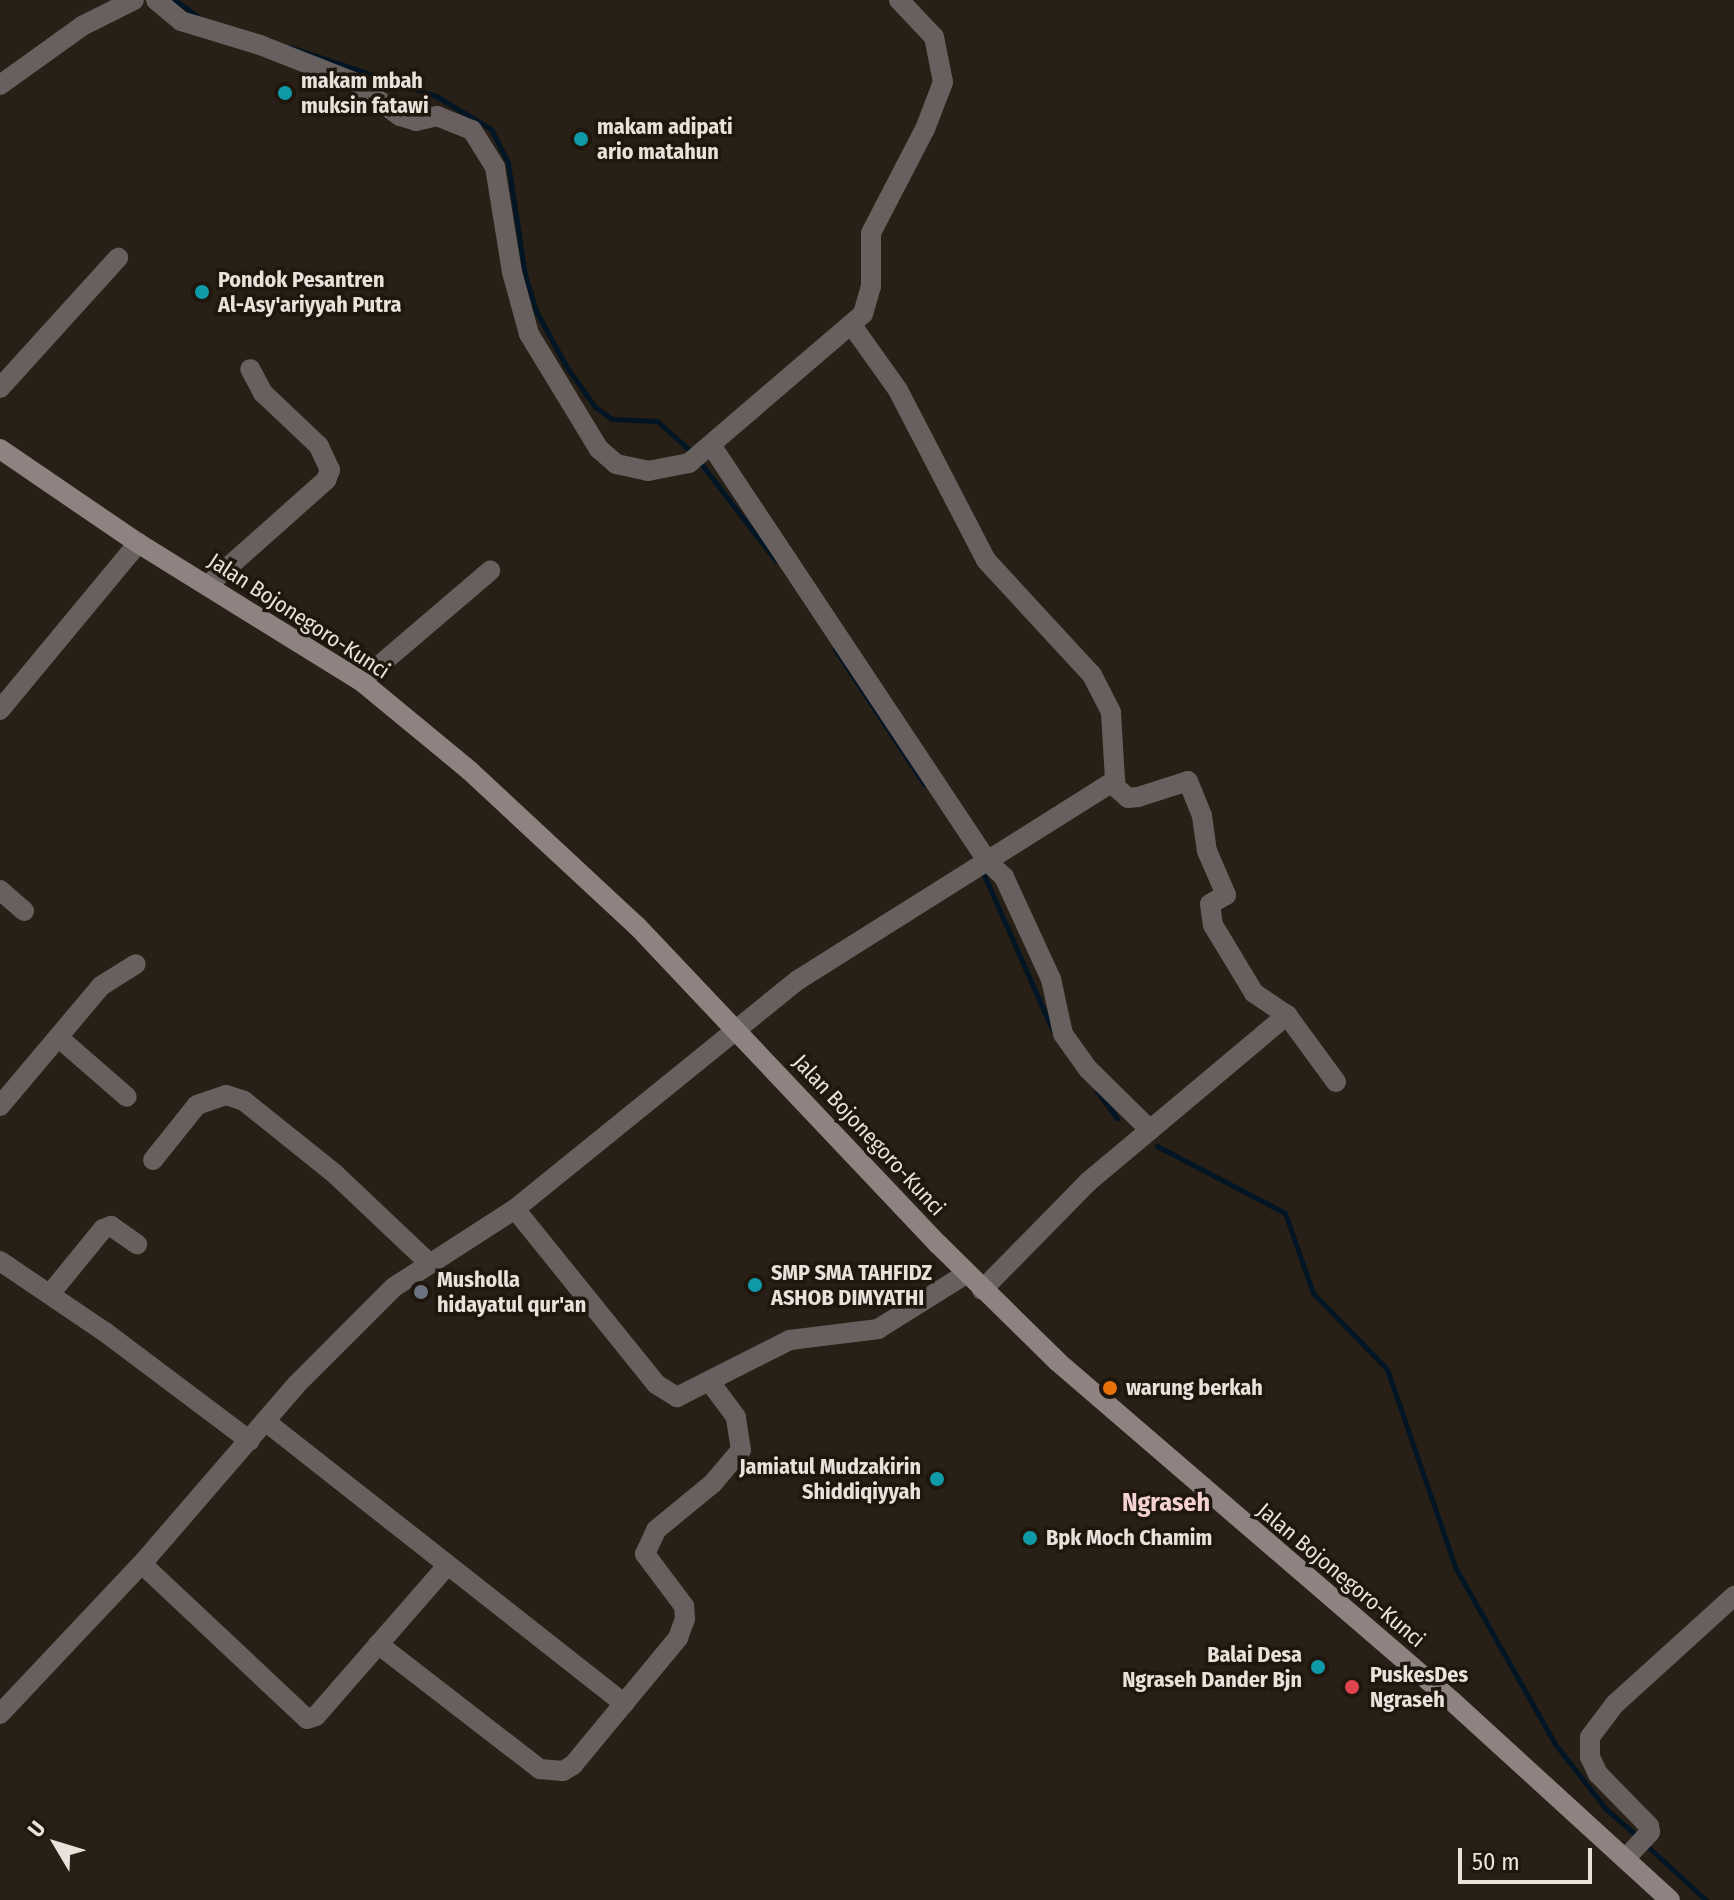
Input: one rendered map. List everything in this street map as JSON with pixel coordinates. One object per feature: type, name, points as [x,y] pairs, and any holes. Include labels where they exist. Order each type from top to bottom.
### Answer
[{"type":"main road","name":"Jalan Bojonegoro-Kunci","points":[[0,449],[138,543],[209,584],[361,681],[498,795],[735,1026],[982,1290],[1108,1408],[1630,1854],[1670,1900]]},
{"type":"street","points":[[0,85],[82,26],[134,0]]},
{"type":"street","points":[[156,0],[181,21],[260,45],[354,82],[400,116],[416,121],[437,116],[472,130],[495,167],[514,285],[529,334],[599,449],[616,464],[648,471],[689,463],[853,327],[869,300],[871,233],[925,129],[943,82],[934,37],[899,0]]},
{"type":"street","points":[[0,388],[118,258]]},
{"type":"street","points":[[0,1714],[142,1564],[265,1421],[373,1305],[428,1262],[515,1209],[735,1026],[798,980],[1112,784],[1117,770],[1111,712],[1092,675],[986,560],[898,390],[853,327]]},
{"type":"street","points":[[209,584],[326,480],[330,470],[319,446],[263,393],[250,369]]},
{"type":"street","points":[[710,446],[980,867],[1004,877],[1051,979],[1063,1034],[1144,1135]]},
{"type":"street","points":[[0,710],[138,543]]},
{"type":"street","points":[[361,681],[490,571]]},
{"type":"street","points":[[1112,784],[1128,798],[1188,781],[1202,816],[1207,851],[1226,895],[1210,904],[1213,925],[1254,993],[1287,1015],[1336,1082]]},
{"type":"street","points":[[0,890],[24,911]]},
{"type":"street","points":[[0,1106],[101,986],[136,964]]},
{"type":"street","points":[[982,1290],[1088,1182],[1287,1015]]},
{"type":"street","points":[[58,1037],[127,1097]]},
{"type":"street","points":[[153,1160],[197,1105],[226,1095],[244,1101],[335,1174],[428,1262]]},
{"type":"street","points":[[515,1209],[666,1394],[677,1397],[790,1340],[878,1329],[966,1274]]},
{"type":"street","points":[[50,1294],[103,1229],[111,1226],[137,1244]]},
{"type":"street","points":[[0,1261],[50,1294],[250,1441]]},
{"type":"street","points":[[378,1644],[549,1773],[573,1765],[678,1638],[685,1619],[684,1606],[645,1554],[647,1542],[732,1465],[741,1450],[736,1417],[710,1382]]},
{"type":"street","points":[[265,1421],[446,1567],[547,1639],[624,1704]]},
{"type":"street","points":[[142,1564],[307,1719],[446,1567]]},
{"type":"street","points":[[1630,1854],[1650,1832],[1644,1819],[1598,1774],[1590,1757],[1590,1737],[1615,1704],[1734,1596]]},
{"type":"waterway","points":[[175,0],[197,16]]},
{"type":"waterway","points":[[290,47],[436,96],[491,129],[508,163],[525,275],[536,311],[566,366],[595,407],[612,419],[657,421],[693,453]]},
{"type":"waterway","points":[[699,461],[776,561]]},
{"type":"waterway","points":[[835,649],[924,784]]},
{"type":"waterway","points":[[981,868],[1053,1031]]},
{"type":"waterway","points":[[1097,1091],[1117,1119]]},
{"type":"waterway","points":[[1157,1146],[1285,1213],[1313,1293],[1387,1369],[1455,1567],[1555,1744],[1606,1809],[1638,1837]]},
{"type":"waterway","points":[[1645,1844],[1706,1900]]},
{"type":"place","name":"makam mbah muksin fatawi","points":[[285,93]]},
{"type":"place","name":"makam adipati ario matahun","points":[[581,139]]},
{"type":"place","name":"Pondok Pesantren Al-Asy'ariyyah Putra","points":[[202,292]]},
{"type":"place","name":"SMP SMA TAHFIDZ ASHOB DIMYATHI","points":[[755,1285]]},
{"type":"place","name":"Musholla hidayatul qur'an","points":[[421,1292]]},
{"type":"place","name":"warung berkah","points":[[1110,1388]]},
{"type":"place","name":"Jamiatul Mudzakirin Shiddiqiyyah","points":[[937,1479]]},
{"type":"place","name":"Bpk Moch Chamim","points":[[1030,1538]]},
{"type":"place","name":"Balai Desa Ngraseh Dander Bjn","points":[[1318,1667]]},
{"type":"place","name":"PuskesDes Ngraseh","points":[[1352,1687]]},
{"type":"district","name":"Ngraseh","points":[[1166,1503]]}]
